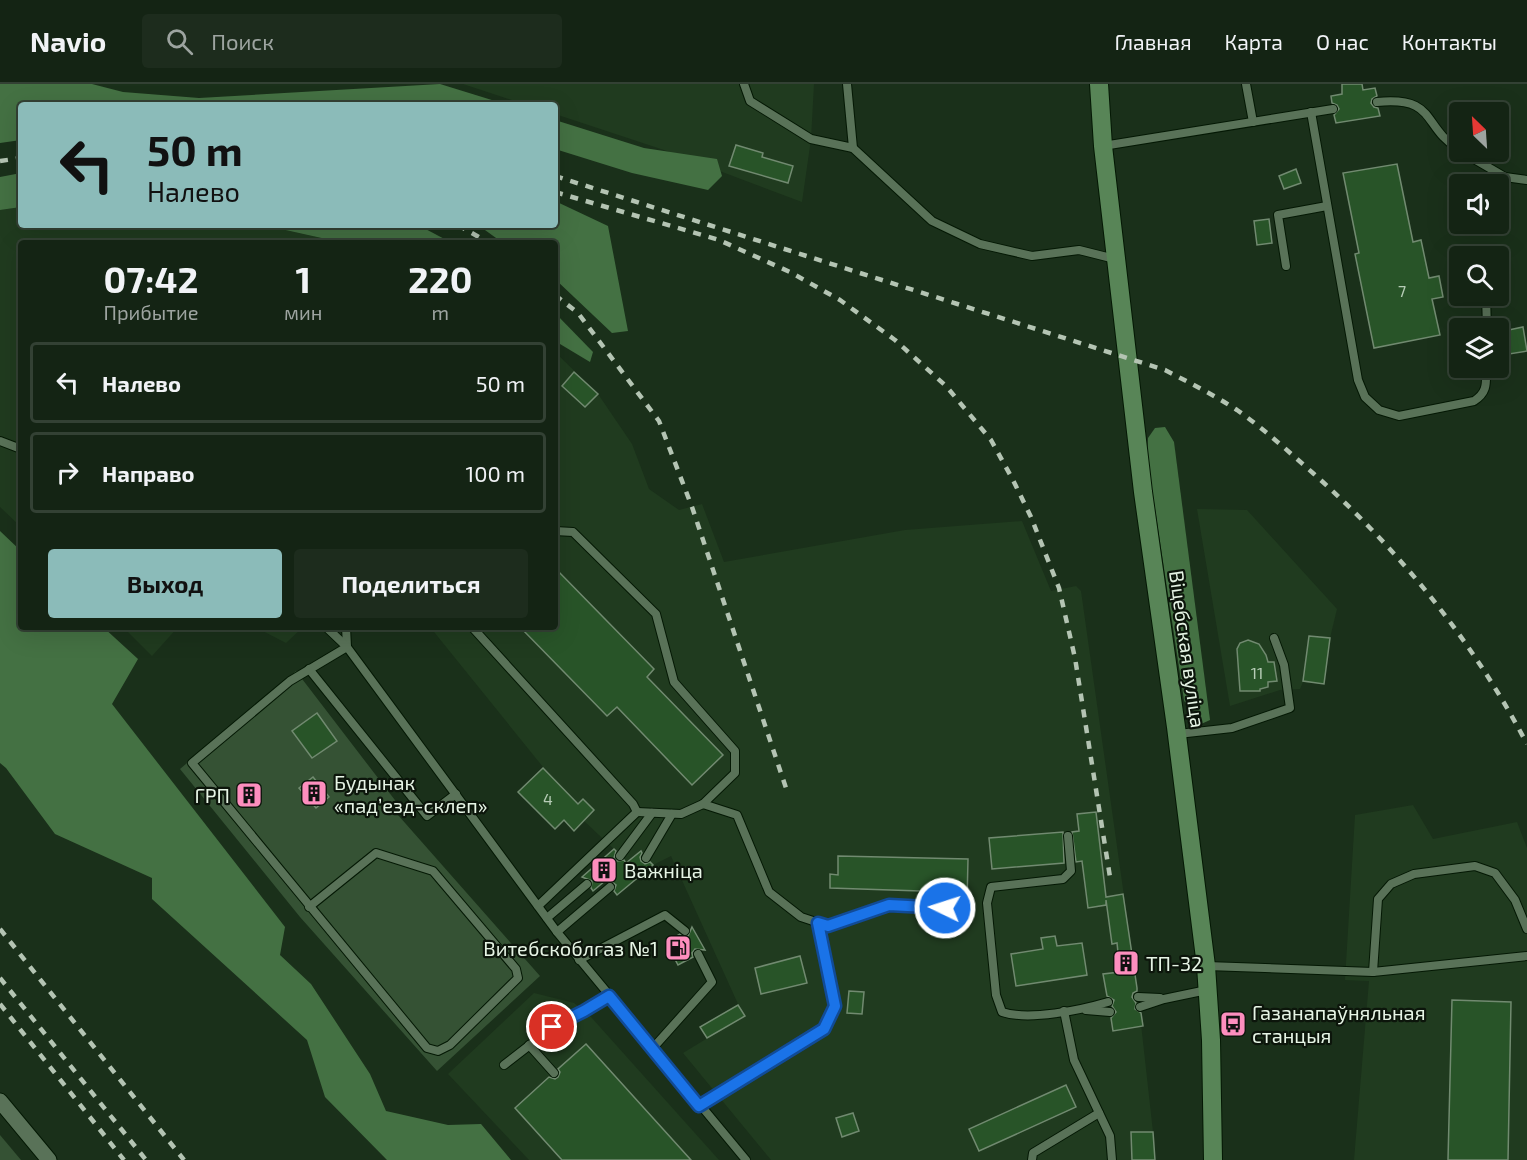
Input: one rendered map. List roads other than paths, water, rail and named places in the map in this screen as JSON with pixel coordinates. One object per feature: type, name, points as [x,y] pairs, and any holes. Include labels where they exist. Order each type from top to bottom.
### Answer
[{"type":"main road","name":"Віцебская вуліца","points":[[1098,84],[1103,146],[1143,492],[1177,734],[1206,966],[1211,1040],[1214,1160]]},
{"type":"street","points":[[0,1101],[49,1160]]},
{"type":"lane","points":[[744,84],[750,101],[811,139],[853,148],[932,221],[980,244],[1032,256],[1079,250],[1116,259]]},
{"type":"lane","points":[[847,84],[853,148]]},
{"type":"lane","points":[[1246,84],[1252,122]]},
{"type":"lane","points":[[1377,102],[1400,99],[1420,107],[1449,143]]},
{"type":"lane","points":[[1103,146],[1333,109]]},
{"type":"lane","points":[[1311,112],[1358,380],[1365,397],[1379,410],[1399,416],[1474,401],[1482,395],[1486,387],[1486,378]]},
{"type":"lane","points":[[1480,162],[1505,177],[1527,180]]},
{"type":"lane","points":[[1286,266],[1278,214],[1328,206]]},
{"type":"lane","points":[[0,441],[18,448]]},
{"type":"lane","points":[[538,906],[637,812],[681,814],[703,804],[735,773],[735,751],[674,682],[656,614],[573,532],[558,531]]},
{"type":"lane","points":[[329,630],[347,647],[579,960],[746,1160]]},
{"type":"lane","points":[[346,630],[347,647]]},
{"type":"lane","points":[[475,630],[633,804],[637,812]]},
{"type":"lane","points":[[1177,734],[1232,728],[1290,708],[1284,665],[1274,638]]},
{"type":"lane","points":[[309,907],[376,853],[433,871],[516,969],[518,978],[450,1045],[438,1051],[427,1048],[309,907],[192,763],[290,681],[347,647]]},
{"type":"lane","points":[[309,669],[427,816],[456,794]]},
{"type":"lane","points":[[703,804],[737,815],[769,892],[801,917],[828,926],[889,905],[945,908]]},
{"type":"lane","points":[[620,856],[652,813]]},
{"type":"lane","points":[[646,858],[672,814]]},
{"type":"lane","points":[[1068,836],[1071,871],[1063,879],[991,887],[987,903],[996,995],[1002,1012],[1015,1016],[1082,1009],[1108,1002]]},
{"type":"lane","points":[[1373,972],[1378,899],[1391,884],[1414,874],[1475,866],[1495,873],[1515,900],[1527,929]]},
{"type":"lane","points":[[547,918],[587,884]]},
{"type":"lane","points":[[557,932],[610,887]]},
{"type":"lane","points":[[579,960],[665,915],[685,931]]},
{"type":"lane","points":[[699,1106],[824,1029],[835,1006],[818,923]]},
{"type":"lane","points":[[653,1048],[712,982],[698,954]]},
{"type":"lane","points":[[1206,966],[1373,972],[1527,956]]},
{"type":"lane","points":[[1140,1007],[1164,999],[1208,990]]},
{"type":"lane","points":[[504,1065],[552,1027],[609,996]]},
{"type":"lane","points":[[1138,997],[1164,999]]},
{"type":"lane","points":[[1082,1009],[1110,1012]]},
{"type":"lane","points":[[1064,1011],[1074,1060],[1110,1136],[1112,1160]]},
{"type":"lane","points":[[529,1045],[554,1073]]},
{"type":"lane","points":[[1032,1160],[1033,1153],[1099,1113]]},
{"type":"railway","points":[[0,161],[18,158]]},
{"type":"railway","points":[[558,177],[1165,370],[1220,399],[1257,425],[1314,474],[1346,503],[1405,566],[1459,634],[1483,669],[1527,744]]},
{"type":"railway","points":[[558,193],[719,240],[790,272],[840,300],[895,340],[946,386],[991,440],[1031,517],[1059,588],[1075,658],[1110,877]]},
{"type":"railway","points":[[463,228],[484,240]]},
{"type":"railway","points":[[558,297],[578,313],[659,421],[692,507],[788,794]]},
{"type":"railway","points":[[0,929],[184,1160]]},
{"type":"railway","points":[[0,978],[146,1160]]},
{"type":"railway","points":[[0,1004],[124,1160]]},
{"type":"place","name":"Будынак «падʼезд-склеп»","points":[[314,793]]},
{"type":"place","name":"ГРП","points":[[249,795]]},
{"type":"place","name":"Важніца","points":[[604,870]]},
{"type":"place","name":"Витебскоблгаз №1","points":[[678,948]]},
{"type":"place","name":"ТП-32","points":[[1126,963]]},
{"type":"place","name":"Газанапаўняльная станцыя","points":[[1233,1024]]}]
